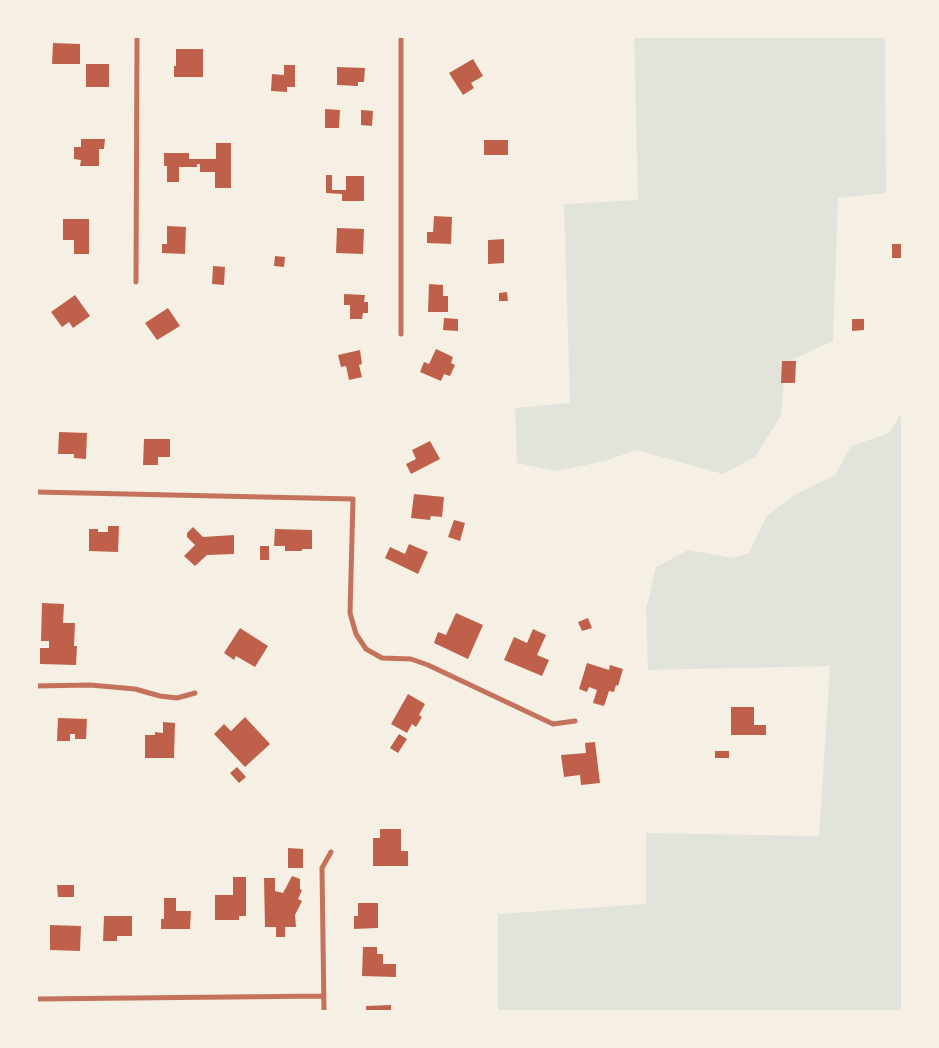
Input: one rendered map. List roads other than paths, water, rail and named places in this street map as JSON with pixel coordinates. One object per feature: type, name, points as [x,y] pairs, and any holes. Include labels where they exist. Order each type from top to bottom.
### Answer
[{"type":"street","points":[[136,282],[137,36]]},
{"type":"street","points":[[401,36],[401,334]]},
{"type":"street","points":[[36,492],[353,498],[350,613],[356,634],[366,649],[382,658],[411,659],[428,665],[553,724],[575,721]]},
{"type":"street","points":[[36,686],[99,686],[135,689],[160,696],[177,698],[195,693]]},
{"type":"street","points":[[324,1012],[322,868],[331,852]]},
{"type":"street","points":[[36,999],[324,996]]}]
